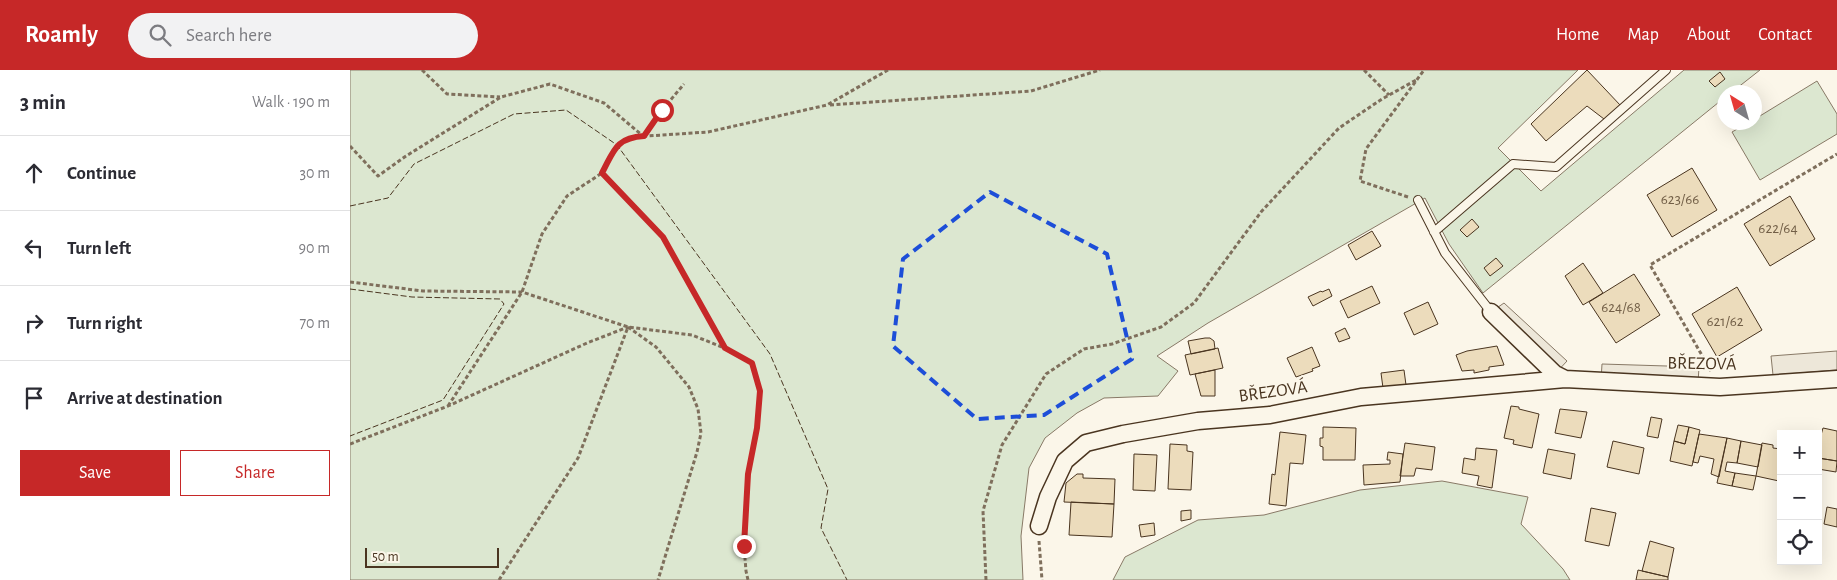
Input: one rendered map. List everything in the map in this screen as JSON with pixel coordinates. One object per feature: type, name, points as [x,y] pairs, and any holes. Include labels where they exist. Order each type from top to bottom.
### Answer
[{"type":"street","points":[[1490,312],[1555,374],[1566,379]]},
{"type":"street","name":"BŘEZOVÁ","points":[[1039,526],[1048,497],[1064,461],[1086,443],[1123,434],[1198,421],[1270,415],[1361,397],[1566,379],[1720,387],[1837,378]]},
{"type":"lane","points":[[1434,232],[1513,164],[1556,167],[1666,70]]},
{"type":"lane","points":[[1418,200],[1445,253],[1490,312]]},
{"type":"path","points":[[422,70],[447,94],[501,97]]},
{"type":"path","points":[[827,105],[888,70]]},
{"type":"path","points":[[448,406],[522,292],[542,234],[567,196],[602,173],[617,145],[632,137],[708,132],[827,105],[1031,91],[1100,70]]},
{"type":"path","points":[[1364,70],[1390,95]]},
{"type":"path","points":[[1418,200],[1360,181],[1366,149],[1424,70]]},
{"type":"path","points":[[986,580],[983,511],[999,455],[1002,445],[1046,374],[1084,349],[1112,344],[1161,327],[1194,303],[1260,212],[1339,128],[1418,79]]},
{"type":"path","points":[[350,146],[378,176],[406,156],[501,97],[550,84],[604,103],[644,136]]},
{"type":"path","points":[[644,136],[662,110],[684,84]]},
{"type":"path","points":[[1720,387],[1650,265],[1837,154]]},
{"type":"path","points":[[602,173],[663,237],[725,348]]},
{"type":"path","points":[[350,282],[423,291],[522,292],[628,327],[692,335],[725,348],[752,363],[760,391],[757,428],[748,474],[744,546],[748,580]]},
{"type":"path","points":[[350,444],[448,406],[587,343],[628,327]]},
{"type":"path","points":[[499,580],[578,458],[628,327]]},
{"type":"path","points":[[628,327],[656,347],[689,387],[698,410],[701,432],[697,452],[658,580]]},
{"type":"path","points":[[1039,526],[1042,580]]},
{"type":"highlighted area","points":[[990,192],[1107,254],[1132,359],[1044,415],[977,419],[893,346],[903,259]]},
{"type":"green space","points":[[350,70],[1578,70],[1498,148],[1541,191],[1684,70],[1760,70],[1741,85],[1717,85],[1717,104],[1483,293],[1449,244],[1425,198],[1208,323],[1157,356],[1178,371],[1158,396],[1104,398],[1077,413],[1045,438],[1029,468],[1021,536],[1023,580],[350,580]]},
{"type":"green space","points":[[1817,81],[1837,114],[1837,134],[1760,180],[1732,132],[1736,130],[1762,130],[1762,115]]},
{"type":"green space","points":[[1442,481],[1528,497],[1521,524],[1563,569],[1570,580],[1113,580],[1125,557],[1198,520],[1264,515],[1360,490]]},
{"type":"shaded area","points":[[1504,303],[1567,361],[1555,374],[1491,312]]},
{"type":"shaded area","points":[[1837,351],[1837,370],[1773,375],[1771,356]]},
{"type":"shaded area","points":[[1602,364],[1699,367],[1698,383],[1601,380]]},
{"type":"building","points":[[1587,70],[1621,106],[1604,119],[1587,106],[1546,141],[1531,124]]},
{"type":"building","points":[[1720,72],[1725,79],[1715,87],[1709,81]]},
{"type":"building","points":[[1692,168],[1717,210],[1672,237],[1647,195]]},
{"type":"building","points":[[1790,196],[1815,239],[1770,266],[1744,224]]},
{"type":"building","points":[[1472,219],[1479,227],[1467,237],[1460,230]]},
{"type":"building","points":[[1372,231],[1381,246],[1356,260],[1348,245]]},
{"type":"building","points":[[1496,258],[1503,266],[1490,276],[1484,268]]},
{"type":"building","points":[[1583,263],[1603,293],[1583,305],[1565,276]]},
{"type":"building","points":[[1634,274],[1660,315],[1616,343],[1589,302]]},
{"type":"building","points":[[1372,286],[1380,303],[1348,318],[1340,301]]},
{"type":"building","points":[[1737,287],[1762,330],[1717,357],[1692,314]]},
{"type":"building","points":[[1329,289],[1332,296],[1313,306],[1308,297]]},
{"type":"building","points":[[1428,302],[1438,324],[1414,335],[1404,313]]},
{"type":"building","points":[[1345,328],[1350,338],[1339,342],[1335,333]]},
{"type":"building","points":[[1210,338],[1214,341],[1215,349],[1191,354],[1188,341]]},
{"type":"building","points":[[1497,346],[1504,365],[1489,367],[1489,370],[1474,373],[1474,370],[1462,371],[1456,355],[1467,351]]},
{"type":"building","points":[[1312,347],[1320,366],[1312,369],[1313,371],[1296,377],[1287,358]]},
{"type":"building","points":[[1218,348],[1223,368],[1190,375],[1185,355]]},
{"type":"building","points":[[1215,370],[1215,396],[1201,396],[1195,374]]},
{"type":"building","points":[[1404,370],[1406,385],[1383,388],[1381,373]]},
{"type":"building","points":[[1511,406],[1539,414],[1532,448],[1513,444],[1514,440],[1504,438]]},
{"type":"building","points":[[1560,409],[1587,412],[1581,438],[1555,433]]},
{"type":"building","points":[[1651,417],[1662,419],[1658,438],[1647,436]]},
{"type":"building","points":[[1678,425],[1689,427],[1685,444],[1674,441]]},
{"type":"building","points":[[1323,427],[1356,428],[1355,460],[1323,460],[1323,447],[1320,446],[1320,438],[1323,438]]},
{"type":"building","points":[[1689,427],[1700,430],[1692,466],[1670,461],[1674,441],[1685,444]]},
{"type":"building","points":[[1823,428],[1837,431],[1837,461],[1822,459]]},
{"type":"building","points":[[1280,432],[1306,435],[1303,464],[1290,463],[1286,506],[1269,504],[1272,474],[1275,475]]},
{"type":"building","points":[[1699,434],[1727,438],[1719,477],[1711,474],[1714,459],[1700,456],[1698,463],[1693,462]]},
{"type":"building","points":[[1727,438],[1741,441],[1737,463],[1727,462],[1725,471],[1735,473],[1732,486],[1717,483]]},
{"type":"building","points":[[1613,441],[1644,448],[1639,474],[1607,467]]},
{"type":"building","points":[[1741,441],[1762,445],[1758,467],[1737,463]]},
{"type":"building","points":[[1405,443],[1435,447],[1432,470],[1416,468],[1414,476],[1400,476]]},
{"type":"building","points":[[1762,443],[1773,445],[1773,448],[1777,448],[1777,481],[1756,476]]},
{"type":"building","points":[[1170,444],[1187,445],[1187,451],[1193,452],[1191,490],[1168,489]]},
{"type":"building","points":[[1476,448],[1497,450],[1492,488],[1477,485],[1479,476],[1462,473],[1464,458],[1475,460]]},
{"type":"building","points":[[1548,449],[1575,454],[1571,479],[1543,473]]},
{"type":"building","points":[[1388,452],[1403,454],[1400,482],[1364,485],[1363,465],[1390,464],[1390,460],[1387,460]]},
{"type":"building","points":[[1134,454],[1157,455],[1155,491],[1133,490]]},
{"type":"building","points":[[1822,459],[1837,461],[1836,472],[1822,470]]},
{"type":"building","points":[[1735,473],[1756,476],[1753,490],[1732,486]]},
{"type":"building","points":[[1077,474],[1083,474],[1083,478],[1115,479],[1114,504],[1064,502],[1066,483]]},
{"type":"building","points":[[1071,502],[1114,504],[1112,537],[1069,535]]},
{"type":"building","points":[[1827,507],[1837,509],[1837,527],[1824,524]]},
{"type":"building","points":[[1591,508],[1616,513],[1609,546],[1585,541]]},
{"type":"building","points":[[1191,510],[1191,519],[1181,521],[1181,511]]},
{"type":"building","points":[[1154,523],[1155,535],[1141,537],[1139,525]]},
{"type":"building","points":[[1650,541],[1674,548],[1668,577],[1642,571]]},
{"type":"building","points":[[1638,570],[1668,577],[1668,580],[1636,580]]},
{"type":"fence","points":[[350,206],[388,198],[414,164],[514,114],[566,110],[617,145],[770,354],[828,489],[821,528],[847,580]]},
{"type":"fence","points":[[350,289],[412,297],[500,299],[504,304],[443,400],[350,436]]},
{"type":"route","points":[[662,110],[644,136],[632,137],[617,145],[602,173],[663,237],[725,348],[752,363],[760,391],[757,428],[748,474],[744,546]]}]
